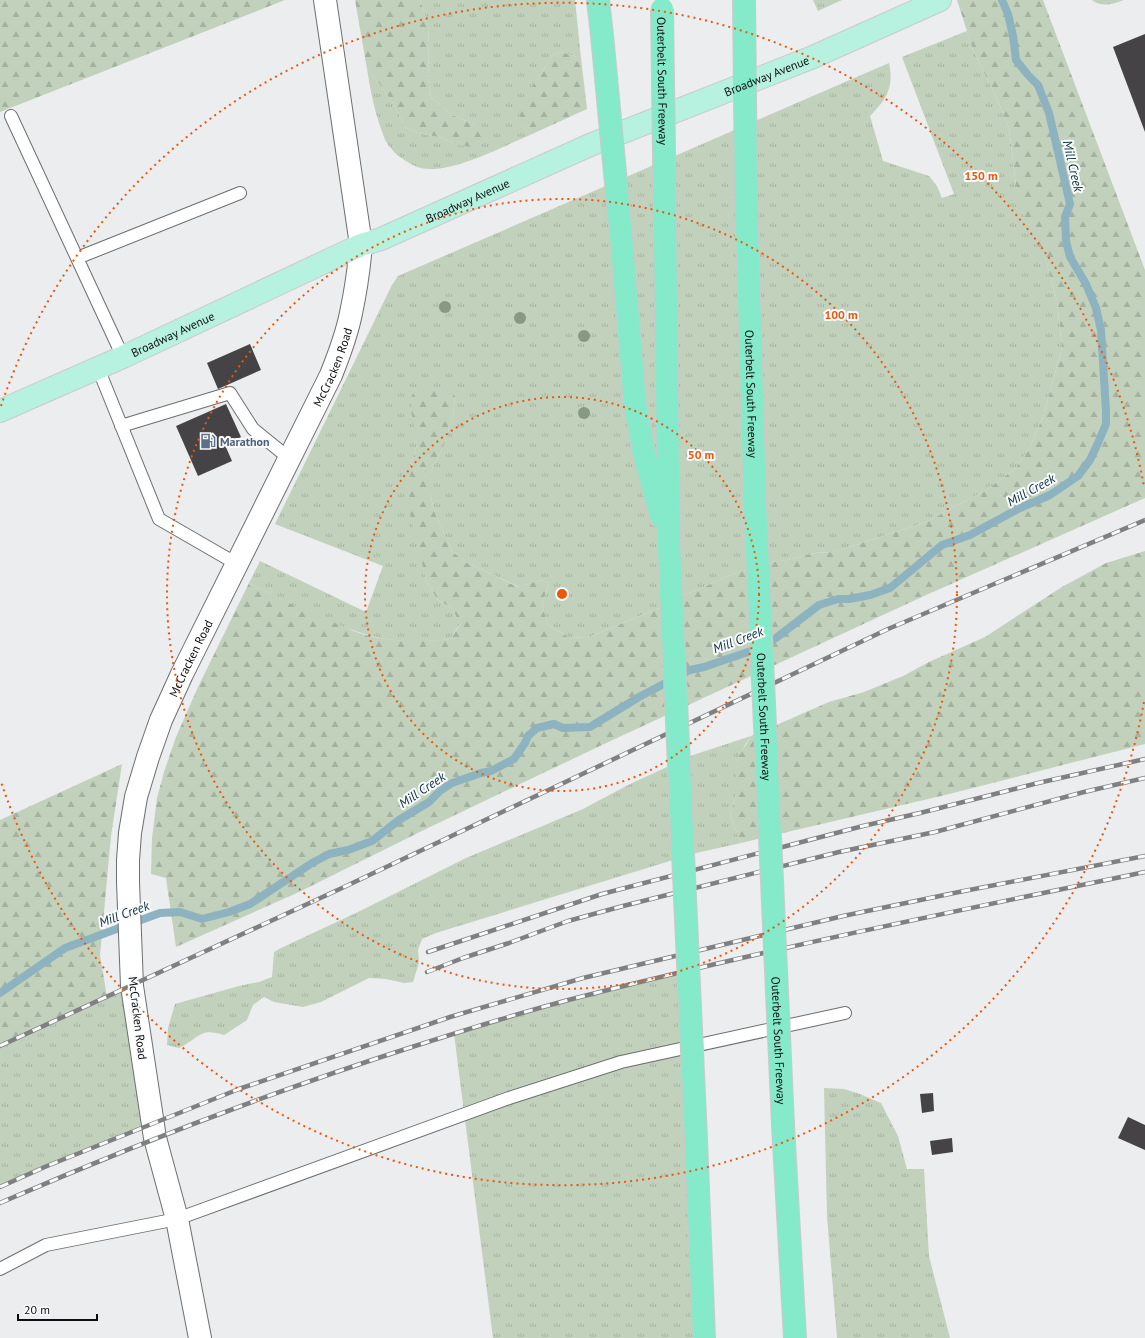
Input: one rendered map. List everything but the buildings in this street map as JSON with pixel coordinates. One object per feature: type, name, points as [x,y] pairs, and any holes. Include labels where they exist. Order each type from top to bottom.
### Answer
[{"type":"highway","points":[[598,0],[622,247],[635,404],[644,454],[670,546]]},
{"type":"highway","name":"Outerbelt South Freeway","points":[[744,0],[746,192],[755,504],[783,1125],[796,1338]]},
{"type":"highway","name":"Outerbelt South Freeway","points":[[662,5],[670,546],[704,1338]]},
{"type":"main road","name":"Broadway Avenue","points":[[0,411],[124,357],[361,245],[381,239],[590,145],[813,57],[940,0]]},
{"type":"street","name":"McCracken Road","points":[[200,1338],[177,1218],[155,1138],[132,986],[128,882],[130,833],[135,804],[148,757],[161,720],[182,674],[331,375],[343,343],[351,313],[357,281],[361,245],[325,0]]},
{"type":"lane","points":[[11,116],[124,357]]},
{"type":"lane","points":[[78,258],[240,193]]},
{"type":"lane","points":[[98,368],[159,519],[237,564]]},
{"type":"lane","points":[[121,426],[230,393],[253,429],[290,459]]},
{"type":"lane","points":[[0,1269],[46,1245],[177,1218],[509,1098],[620,1062],[845,1013]]},
{"type":"green space","points":[[0,0],[285,0],[0,112]]},
{"type":"green space","points":[[355,0],[420,0],[428,25],[428,78],[431,97],[452,115],[474,124],[481,137],[473,147],[455,145],[443,138],[418,133],[404,127],[395,106],[367,69]]},
{"type":"green space","points":[[420,0],[575,0],[581,58],[561,52],[552,55],[537,80],[521,125],[530,135],[467,162],[441,168],[429,169],[417,167],[399,156],[390,148],[384,138],[376,114],[367,69],[395,106],[404,127],[418,133],[443,138],[455,145],[474,124],[452,115],[431,97],[428,78],[428,25]]},
{"type":"green space","points":[[813,0],[842,0],[818,11]]},
{"type":"green space","points":[[957,0],[1043,0],[1145,270],[1145,498],[924,596],[604,744],[428,828],[299,892],[176,947],[166,878],[151,874],[152,838],[157,798],[176,737],[198,687],[249,583],[291,604],[353,631],[374,637],[412,641],[450,639],[460,625],[453,609],[437,599],[426,580],[409,510],[410,469],[417,444],[411,410],[412,395],[420,387],[439,387],[455,396],[453,416],[444,445],[430,473],[430,494],[435,513],[452,551],[465,562],[518,587],[541,580],[549,583],[542,605],[548,625],[568,637],[587,638],[659,608],[684,595],[733,574],[771,562],[787,560],[815,553],[834,552],[926,522],[986,490],[1015,469],[1030,447],[1043,417],[1062,348],[1057,301],[1047,264],[1022,212],[1016,186],[1009,128],[998,101],[973,50]]},
{"type":"green space","points":[[1092,0],[1124,0],[1104,5]]},
{"type":"green space","points":[[967,31],[973,50],[998,101],[1009,128],[1016,186],[1047,264],[1057,301],[1062,348],[1043,417],[1030,447],[1015,469],[986,490],[926,522],[834,552],[815,553],[787,560],[771,562],[733,574],[684,595],[659,608],[587,638],[568,637],[548,625],[542,605],[549,583],[541,580],[519,587],[465,562],[452,551],[435,513],[430,494],[430,473],[444,445],[453,416],[455,396],[416,432],[417,444],[410,469],[422,561],[426,580],[437,599],[453,609],[460,624],[450,639],[411,641],[391,640],[372,636],[324,620],[249,583],[260,561],[366,612],[383,566],[275,524],[392,285],[398,276],[889,63],[891,79],[888,92],[881,104],[870,116],[883,161],[929,176],[937,186],[942,198],[954,194],[902,57]]},
{"type":"green space","points":[[561,52],[581,58],[587,109],[530,135],[521,125],[520,113],[524,102],[552,55]]},
{"type":"green space","points":[[1145,551],[1145,744],[945,795],[741,843],[730,815],[736,795],[736,769],[739,757],[751,736],[829,702],[864,692],[903,676],[929,662],[985,637],[1062,587],[1106,563]]},
{"type":"green space","points":[[751,736],[745,745],[736,769],[736,795],[730,815],[741,843],[696,853],[436,933],[422,939],[418,950],[419,963],[413,982],[404,983],[386,979],[369,978],[321,1002],[303,1007],[274,1002],[264,997],[253,1005],[247,1020],[224,1035],[209,1032],[200,1035],[179,1048],[167,1045],[168,1028],[175,1004],[259,982],[272,977],[274,952],[281,948],[358,912],[466,858],[583,809],[630,784],[693,755]]},
{"type":"green space","points":[[122,764],[111,836],[100,955],[107,997],[0,1046],[0,820]]},
{"type":"green space","points":[[692,970],[704,1338],[493,1338],[454,1034],[574,999]]},
{"type":"green space","points":[[132,986],[153,1122],[0,1187],[0,1047]]},
{"type":"green space","points":[[824,1088],[844,1089],[881,1103],[898,1136],[907,1169],[924,1169],[929,1256],[950,1338],[837,1338],[827,1216]]},
{"type":"waterway","name":"Mill Creek","points":[[0,993],[65,948],[160,913],[180,912],[202,919],[229,912],[250,904],[312,863],[329,854],[348,850],[372,841],[399,820],[429,802],[440,791],[452,783],[491,771],[514,759],[528,736],[537,728],[554,724],[563,728],[590,727],[639,697],[690,670],[704,667],[748,652],[776,638],[819,605],[838,599],[849,599],[870,595],[890,588],[942,545],[970,535],[1018,509],[1050,495],[1078,476],[1090,460],[1106,424],[1101,330],[1096,308],[1086,284],[1070,257],[1066,241],[1065,217],[1070,204],[1049,113],[1038,85],[1016,60],[1008,14],[1002,0]]},
{"type":"railway","points":[[0,1046],[342,888],[888,629],[1145,520]]},
{"type":"railway","points":[[428,952],[602,894],[863,826],[1038,783],[1145,759]]},
{"type":"railway","points":[[427,972],[568,921],[623,906],[839,852],[935,832],[1084,792],[1145,778]]},
{"type":"railway","points":[[0,1187],[47,1166],[239,1089],[450,1017],[583,978],[843,916],[1145,856]]},
{"type":"railway","points":[[0,1203],[154,1139],[310,1081],[455,1033],[515,1015],[647,980],[789,947],[1145,872]]},
{"type":"place","name":"Marathon","points":[[208,441]]}]
